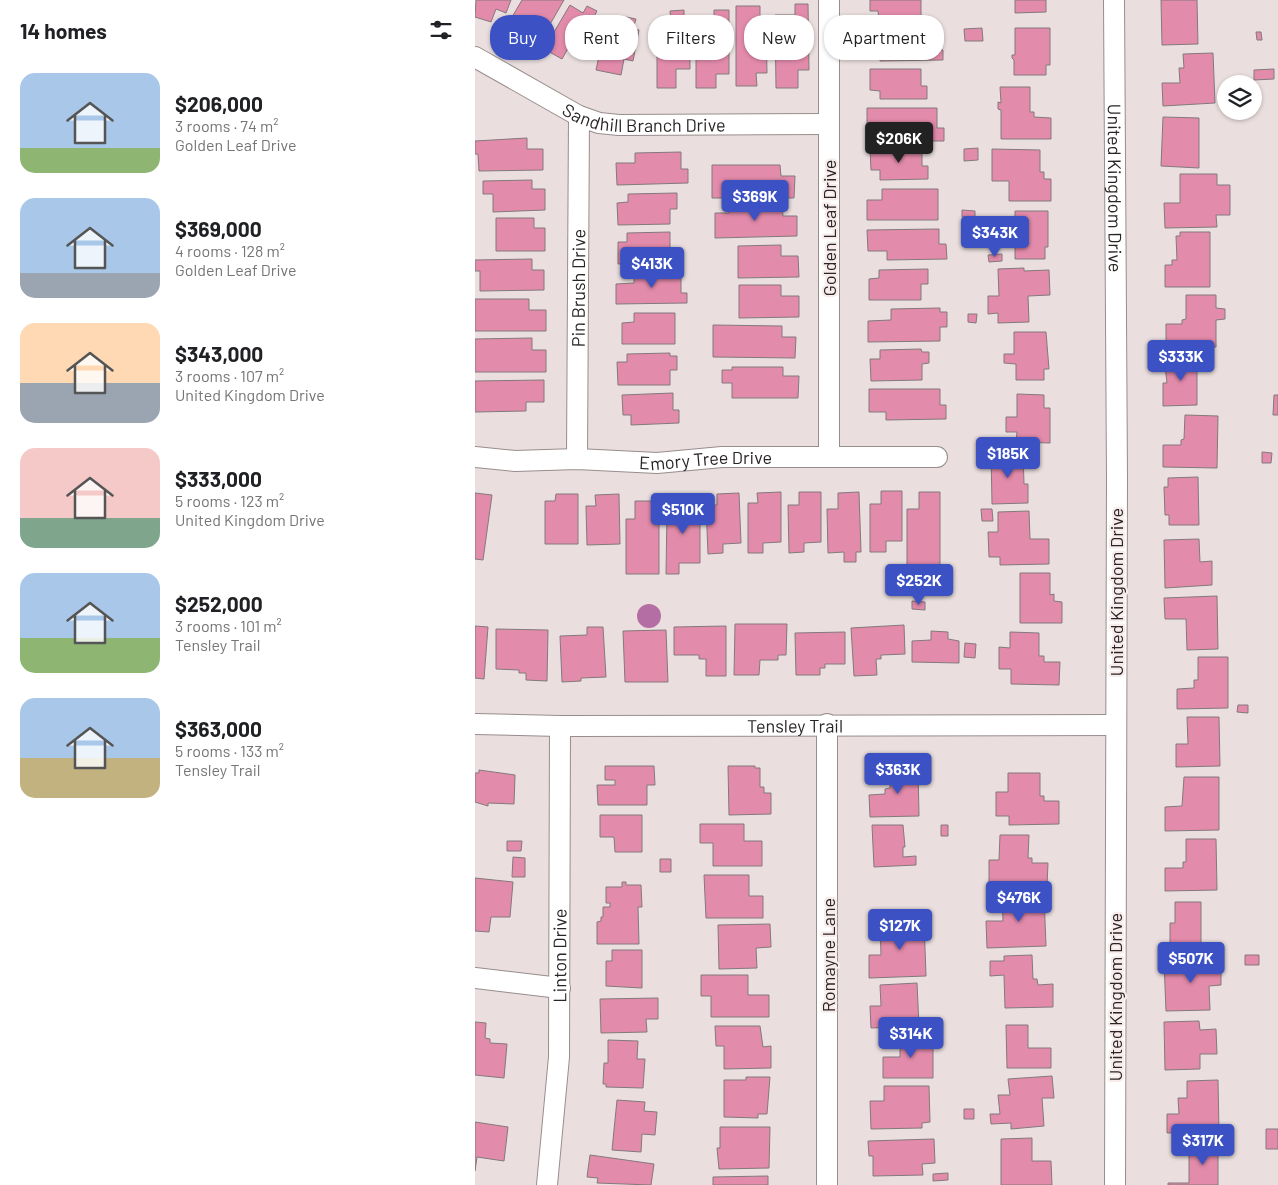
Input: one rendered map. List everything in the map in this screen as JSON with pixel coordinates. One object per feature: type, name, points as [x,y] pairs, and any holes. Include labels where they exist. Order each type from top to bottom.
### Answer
[{"type":"street","name":"Golden Leaf Drive","points":[[829,0],[829,456]]},
{"type":"street","name":"United Kingdom Drive","points":[[1114,0],[1117,479],[1115,1185]]},
{"type":"street","name":"Sandhill Branch Drive","points":[[475,57],[579,116],[599,123],[619,125],[829,124]]},
{"type":"street","name":"Pin Brush Drive","points":[[577,458],[579,116]]},
{"type":"street","name":"Emory Tree Drive","points":[[475,457],[515,461],[577,458],[657,462],[722,457],[937,457]]},
{"type":"street","name":"Tensley Trail","points":[[475,724],[560,726],[827,724],[1115,725]]},
{"type":"street","name":"Romayne Lane","points":[[827,724],[827,1185]]},
{"type":"street","name":"Linton Drive","points":[[547,1185],[559,1057],[560,726]]},
{"type":"street","points":[[475,978],[560,988]]},
{"type":"shaded area","points":[[644,604],[654,604],[661,611],[661,621],[654,628],[644,628],[637,621],[637,611]]},
{"type":"building","points":[[476,0],[511,0],[506,13],[496,9],[494,15],[490,15],[490,22],[475,17]]},
{"type":"building","points":[[522,0],[564,0],[555,16],[513,15]]},
{"type":"building","points":[[870,0],[921,0],[921,15],[878,15],[878,11],[870,11]]},
{"type":"building","points":[[1015,0],[1046,0],[1046,12],[1015,13]]},
{"type":"building","points":[[1161,0],[1197,0],[1198,44],[1162,45]]},
{"type":"building","points":[[795,4],[808,4],[808,15],[795,15]]},
{"type":"building","points":[[570,5],[583,13],[587,6],[597,11],[595,15],[565,15],[565,54],[562,59],[555,55],[555,30]]},
{"type":"building","points":[[736,6],[760,6],[760,15],[744,15],[744,60],[767,60],[767,73],[756,73],[757,86],[736,86]]},
{"type":"building","points":[[684,10],[684,15],[670,15],[670,11]]},
{"type":"building","points":[[714,10],[729,10],[729,15],[714,15]]},
{"type":"building","points":[[982,28],[983,41],[965,41],[964,29]]},
{"type":"building","points":[[1015,28],[1050,28],[1050,65],[1046,65],[1046,75],[1014,75],[1012,55],[1015,55]]},
{"type":"building","points":[[1256,32],[1261,32],[1262,40],[1257,40]]},
{"type":"building","points":[[1213,53],[1215,103],[1163,106],[1162,83],[1180,83],[1179,68],[1184,68],[1183,54]]},
{"type":"building","points":[[598,60],[624,60],[621,75],[596,70]]},
{"type":"building","points":[[657,60],[690,60],[690,69],[676,69],[676,88],[657,88]]},
{"type":"building","points":[[696,60],[729,60],[729,74],[716,74],[716,88],[696,88]]},
{"type":"building","points":[[776,60],[809,60],[809,70],[798,70],[798,88],[776,88]]},
{"type":"building","points":[[880,60],[943,60],[880,61]]},
{"type":"building","points":[[870,69],[921,69],[921,86],[927,86],[927,99],[880,99],[880,91],[870,90]]},
{"type":"building","points":[[1274,69],[1274,79],[1262,80],[1262,75],[1254,75],[1254,70]]},
{"type":"building","points":[[1000,87],[1030,87],[1030,112],[1034,112],[1034,117],[1051,118],[1051,139],[1001,139],[1001,110],[998,109],[998,102],[1001,103]]},
{"type":"building","points":[[867,108],[937,108],[937,128],[944,128],[944,141],[879,141],[879,132],[867,132]]},
{"type":"building","points":[[1163,117],[1199,118],[1199,168],[1161,166]]},
{"type":"building","points":[[527,138],[527,149],[543,149],[543,170],[479,171],[478,154],[475,154],[475,141]]},
{"type":"building","points":[[922,148],[922,166],[928,166],[928,179],[880,180],[880,170],[871,170],[870,149]]},
{"type":"building","points":[[978,148],[978,160],[964,161],[964,149]]},
{"type":"building","points":[[992,149],[1040,150],[1040,172],[1044,172],[1044,179],[1051,179],[1051,201],[1009,201],[1009,181],[992,181]]},
{"type":"building","points":[[681,152],[681,169],[688,169],[688,183],[617,185],[616,163],[635,163],[635,153]]},
{"type":"building","points":[[712,165],[780,165],[781,176],[795,176],[794,198],[712,198]]},
{"type":"building","points":[[1180,174],[1217,174],[1217,185],[1230,185],[1230,215],[1216,215],[1217,227],[1165,228],[1164,203],[1180,203]]},
{"type":"building","points":[[532,180],[532,189],[545,189],[545,210],[493,212],[493,194],[483,194],[483,181]]},
{"type":"building","points":[[882,189],[938,189],[938,220],[867,220],[867,200],[882,200]]},
{"type":"building","points":[[677,193],[677,209],[670,209],[670,224],[618,225],[617,203],[628,202],[628,194]]},
{"type":"building","points":[[782,205],[783,216],[797,216],[797,236],[715,238],[715,213],[729,213],[729,206]]},
{"type":"building","points":[[962,210],[975,211],[975,218],[962,217]]},
{"type":"building","points":[[1015,211],[1048,211],[1048,247],[1045,247],[1045,259],[1015,259]]},
{"type":"building","points":[[496,218],[534,218],[534,228],[545,228],[545,251],[496,251]]},
{"type":"building","points":[[939,229],[939,244],[946,244],[947,259],[887,260],[887,251],[868,251],[867,230]]},
{"type":"building","points":[[670,232],[670,263],[618,264],[618,242],[627,242],[627,233]]},
{"type":"building","points":[[1180,232],[1210,232],[1210,287],[1165,287],[1165,265],[1172,265],[1172,260],[1177,260],[1176,236],[1180,236]]},
{"type":"building","points":[[781,245],[781,256],[798,256],[799,277],[738,278],[738,246]]},
{"type":"building","points":[[1002,254],[1002,261],[989,262],[988,255]]},
{"type":"building","points":[[532,259],[532,270],[544,270],[544,290],[480,291],[480,271],[475,271],[475,260]]},
{"type":"building","points":[[1024,268],[1024,271],[1049,270],[1050,295],[1028,296],[1029,322],[998,323],[998,313],[988,314],[988,296],[999,296],[998,269]]},
{"type":"building","points":[[928,269],[928,284],[921,284],[921,300],[869,300],[869,279],[879,278],[879,270]]},
{"type":"building","points":[[681,272],[681,293],[687,293],[687,303],[616,304],[616,284],[634,283],[634,273]]},
{"type":"building","points":[[739,285],[781,285],[781,296],[799,296],[799,317],[739,318]]},
{"type":"building","points":[[1186,295],[1216,295],[1216,308],[1225,309],[1225,319],[1216,320],[1216,347],[1166,347],[1166,324],[1182,324],[1182,320],[1186,319]]},
{"type":"building","points":[[475,299],[529,299],[529,310],[546,310],[546,331],[475,331]]},
{"type":"building","points":[[940,308],[940,312],[947,312],[947,327],[940,327],[940,341],[868,342],[868,321],[891,320],[891,309]]},
{"type":"building","points":[[634,313],[675,313],[675,344],[622,344],[622,323],[634,322]]},
{"type":"building","points":[[968,314],[977,314],[976,323],[968,322]]},
{"type":"building","points":[[713,325],[782,326],[782,337],[796,337],[795,358],[713,357]]},
{"type":"building","points":[[1014,332],[1046,332],[1049,369],[1044,369],[1044,380],[1016,380],[1016,364],[1004,363],[1004,354],[1014,354]]},
{"type":"building","points":[[532,338],[532,350],[546,350],[546,372],[475,372],[475,339]]},
{"type":"building","points":[[921,349],[922,352],[929,352],[929,363],[922,364],[922,380],[871,381],[870,359],[880,359],[880,350]]},
{"type":"building","points":[[670,353],[670,356],[677,356],[677,370],[670,370],[670,385],[618,385],[617,362],[627,362],[627,354]]},
{"type":"building","points":[[1197,357],[1197,405],[1163,406],[1163,383],[1167,383],[1164,358]]},
{"type":"building","points":[[732,367],[783,367],[783,376],[799,376],[798,398],[732,398],[732,383],[722,383],[722,370],[732,370]]},
{"type":"building","points":[[544,380],[544,402],[526,402],[526,411],[475,412],[475,381]]},
{"type":"building","points":[[869,389],[940,389],[940,405],[946,405],[946,419],[886,420],[886,412],[869,412]]},
{"type":"building","points":[[673,393],[673,410],[679,410],[679,423],[631,425],[631,415],[623,415],[622,395]]},
{"type":"building","points":[[1017,394],[1044,395],[1044,408],[1050,408],[1050,443],[1016,442],[1017,432],[1006,432],[1006,417],[1017,417]]},
{"type":"building","points":[[1274,395],[1278,395],[1278,415],[1273,415]]},
{"type":"building","points":[[1185,415],[1218,416],[1217,468],[1163,467],[1163,445],[1181,445],[1181,440],[1184,439]]},
{"type":"building","points":[[1023,452],[1024,484],[1028,484],[1028,503],[992,504],[991,453]]},
{"type":"building","points":[[1262,452],[1272,453],[1271,463],[1262,463]]},
{"type":"building","points":[[1198,477],[1199,525],[1169,525],[1169,515],[1165,515],[1164,487],[1168,487],[1168,478]]},
{"type":"building","points":[[881,491],[902,491],[902,541],[886,541],[886,552],[870,552],[870,504],[881,504]]},
{"type":"building","points":[[781,492],[781,542],[763,543],[763,553],[748,553],[748,503],[758,503],[757,493]]},
{"type":"building","points":[[799,492],[821,492],[821,542],[804,543],[804,552],[789,553],[788,505],[799,505]]},
{"type":"building","points":[[859,492],[861,552],[856,552],[856,562],[844,562],[844,552],[828,553],[827,509],[838,509],[838,493]]},
{"type":"building","points":[[919,492],[940,492],[940,565],[921,565],[920,575],[907,575],[907,509],[919,509]]},
{"type":"building","points":[[475,493],[492,495],[483,560],[475,559]]},
{"type":"building","points":[[739,493],[741,543],[723,544],[723,553],[708,554],[706,505],[717,505],[717,494]]},
{"type":"building","points":[[556,494],[578,494],[578,544],[545,544],[545,501],[555,501]]},
{"type":"building","points":[[619,494],[620,544],[587,545],[586,506],[596,506],[595,495]]},
{"type":"building","points":[[676,498],[700,498],[700,563],[679,563],[679,574],[666,574],[667,511],[676,511]]},
{"type":"building","points":[[635,501],[659,501],[659,574],[626,574],[626,519],[635,519]]},
{"type":"building","points":[[981,509],[992,509],[993,521],[982,521]]},
{"type":"building","points":[[1029,511],[1030,539],[1049,539],[1049,564],[1000,565],[1000,557],[989,557],[988,532],[998,532],[998,512]]},
{"type":"building","points":[[1199,539],[1200,562],[1212,561],[1212,585],[1165,588],[1164,540]]},
{"type":"building","points":[[1020,573],[1050,573],[1050,595],[1054,594],[1054,601],[1062,602],[1062,623],[1020,623]]},
{"type":"building","points":[[1217,596],[1218,649],[1187,650],[1186,619],[1165,619],[1164,598]]},
{"type":"building","points":[[912,601],[925,602],[925,610],[912,609]]},
{"type":"building","points":[[735,624],[787,624],[786,655],[778,655],[778,660],[760,660],[759,675],[734,675]]},
{"type":"building","points":[[904,625],[905,654],[881,655],[881,659],[876,659],[877,675],[854,676],[851,628]]},
{"type":"building","points":[[475,626],[488,627],[484,679],[475,678]]},
{"type":"building","points":[[726,626],[726,676],[706,676],[706,659],[699,659],[699,655],[674,655],[674,627]]},
{"type":"building","points":[[587,627],[603,627],[606,677],[581,678],[581,681],[562,682],[560,636],[587,635]]},
{"type":"building","points":[[496,629],[548,630],[547,681],[526,680],[526,673],[519,673],[519,670],[496,669]]},
{"type":"building","points":[[666,630],[668,682],[625,682],[623,631]]},
{"type":"building","points":[[931,631],[948,632],[948,639],[959,641],[959,663],[912,662],[912,641],[931,640]]},
{"type":"building","points":[[845,632],[845,664],[825,664],[825,668],[820,668],[820,675],[796,675],[795,633]]},
{"type":"building","points":[[1010,632],[1039,633],[1039,656],[1044,656],[1044,662],[1060,662],[1059,685],[1011,684],[1011,669],[999,669],[999,647],[1010,648]]},
{"type":"building","points":[[965,643],[976,644],[975,658],[964,657]]},
{"type":"building","points":[[1198,657],[1228,657],[1228,708],[1177,709],[1177,689],[1194,688],[1194,680],[1198,680]]},
{"type":"building","points":[[1238,705],[1248,705],[1248,713],[1237,712]]},
{"type":"building","points":[[1187,717],[1219,717],[1220,766],[1176,767],[1176,744],[1188,744]]},
{"type":"building","points":[[605,766],[654,766],[655,785],[647,785],[647,805],[598,805],[597,785],[615,785],[615,780],[605,780]]},
{"type":"building","points":[[728,766],[755,766],[755,768],[760,768],[760,787],[764,787],[764,793],[771,793],[771,814],[729,815]]},
{"type":"building","points":[[890,766],[918,766],[919,816],[870,817],[869,795],[885,794],[885,789],[890,788]]},
{"type":"building","points":[[479,770],[515,775],[514,804],[488,803],[488,806],[475,802],[475,773],[479,773]]},
{"type":"building","points":[[1008,773],[1040,773],[1040,796],[1044,796],[1044,801],[1059,801],[1059,824],[1009,825],[1009,816],[996,816],[996,792],[1008,792]]},
{"type":"building","points":[[1184,777],[1219,777],[1219,830],[1165,831],[1165,807],[1182,806]]},
{"type":"building","points":[[600,815],[642,815],[642,852],[615,852],[614,837],[600,837]]},
{"type":"building","points":[[700,824],[744,824],[744,841],[762,841],[762,866],[713,866],[713,843],[700,843]]},
{"type":"building","points":[[872,825],[903,825],[905,847],[903,847],[903,857],[916,856],[916,865],[874,867]]},
{"type":"building","points":[[941,825],[948,825],[948,836],[941,836]]},
{"type":"building","points":[[1000,835],[1029,835],[1028,858],[1032,858],[1032,863],[1048,863],[1047,886],[1003,886],[1003,888],[989,888],[989,860],[999,860]]},
{"type":"building","points":[[1186,839],[1216,839],[1217,890],[1165,891],[1165,868],[1183,868],[1183,862],[1186,862]]},
{"type":"building","points":[[507,841],[522,841],[521,851],[507,851]]},
{"type":"building","points":[[513,857],[525,858],[525,877],[512,877]]},
{"type":"building","points":[[660,859],[671,859],[671,872],[660,872]]},
{"type":"building","points":[[704,875],[749,875],[749,896],[763,896],[763,918],[706,918]]},
{"type":"building","points":[[475,878],[513,882],[510,917],[491,917],[489,932],[475,931]]},
{"type":"building","points":[[622,882],[626,882],[626,885],[641,885],[642,907],[638,907],[639,944],[597,944],[597,922],[601,921],[601,917],[603,917],[603,907],[610,907],[610,903],[606,903],[606,887],[622,887]]},
{"type":"building","points":[[1044,895],[1046,946],[987,948],[986,921],[1003,921],[1002,896]]},
{"type":"building","points":[[1175,902],[1201,902],[1201,948],[1170,948],[1170,923],[1175,923]]},
{"type":"building","points":[[924,920],[926,976],[869,978],[869,955],[881,955],[880,922]]},
{"type":"building","points":[[770,924],[771,947],[756,948],[757,968],[719,969],[718,925]]},
{"type":"building","points":[[612,950],[642,950],[642,988],[606,986],[606,961],[612,961]]},
{"type":"building","points":[[1032,955],[1033,979],[1037,979],[1038,985],[1053,984],[1053,1007],[1005,1008],[1004,975],[990,976],[990,961],[1004,961],[1004,956]]},
{"type":"building","points":[[1245,955],[1259,955],[1259,965],[1245,965]]},
{"type":"building","points":[[1221,960],[1221,985],[1209,986],[1210,1010],[1166,1011],[1164,962]]},
{"type":"building","points":[[701,975],[748,975],[748,995],[769,995],[769,1017],[711,1017],[711,996],[701,996]]},
{"type":"building","points":[[917,983],[919,1026],[871,1028],[870,1006],[881,1006],[880,985]]},
{"type":"building","points":[[658,998],[658,1019],[646,1019],[647,1032],[601,1033],[600,999]]},
{"type":"building","points":[[1199,1021],[1200,1030],[1216,1029],[1217,1054],[1200,1054],[1200,1069],[1165,1070],[1164,1022]]},
{"type":"building","points":[[475,1022],[486,1023],[485,1038],[490,1039],[490,1043],[507,1044],[504,1078],[475,1075]]},
{"type":"building","points":[[1006,1025],[1028,1025],[1028,1048],[1051,1048],[1051,1068],[1007,1068]]},
{"type":"building","points":[[715,1026],[760,1026],[763,1047],[771,1046],[771,1068],[724,1069],[724,1046],[716,1046]]},
{"type":"building","points":[[900,1036],[933,1036],[933,1078],[883,1078],[883,1057],[900,1057]]},
{"type":"building","points":[[608,1040],[638,1041],[637,1059],[645,1059],[643,1088],[606,1087],[606,1084],[603,1084],[604,1063],[608,1063]]},
{"type":"building","points":[[1052,1076],[1054,1098],[1042,1098],[1044,1126],[1011,1129],[1011,1123],[991,1124],[990,1114],[1000,1114],[998,1095],[1010,1095],[1008,1079]]},
{"type":"building","points":[[746,1077],[770,1077],[767,1114],[758,1114],[758,1118],[724,1117],[724,1080],[746,1080]]},
{"type":"building","points":[[1218,1080],[1219,1132],[1167,1133],[1167,1114],[1179,1114],[1178,1098],[1187,1098],[1187,1081]]},
{"type":"building","points":[[884,1086],[929,1086],[930,1122],[922,1123],[922,1128],[871,1129],[870,1101],[884,1101]]},
{"type":"building","points":[[617,1100],[645,1102],[644,1111],[657,1112],[655,1135],[642,1134],[641,1152],[612,1150]]},
{"type":"building","points":[[964,1109],[974,1109],[974,1119],[964,1119]]},
{"type":"building","points":[[475,1122],[508,1127],[504,1161],[477,1157],[475,1171]]},
{"type":"building","points":[[720,1127],[770,1127],[769,1168],[719,1169],[717,1148],[720,1148]]},
{"type":"building","points":[[1266,1129],[1278,1129],[1278,1149],[1266,1149]]},
{"type":"building","points":[[1032,1138],[1032,1161],[1051,1161],[1052,1185],[1001,1185],[1001,1139]]},
{"type":"building","points":[[934,1139],[935,1163],[922,1164],[923,1175],[873,1176],[873,1156],[869,1156],[868,1141]]},
{"type":"building","points":[[1189,1146],[1218,1146],[1218,1185],[1168,1185],[1168,1183],[1189,1183]]},
{"type":"building","points":[[590,1155],[654,1164],[651,1185],[597,1183],[598,1178],[587,1177]]},
{"type":"building","points":[[948,1173],[948,1180],[933,1181],[933,1174]]},
{"type":"building","points":[[768,1176],[768,1185],[713,1185],[713,1177]]}]
